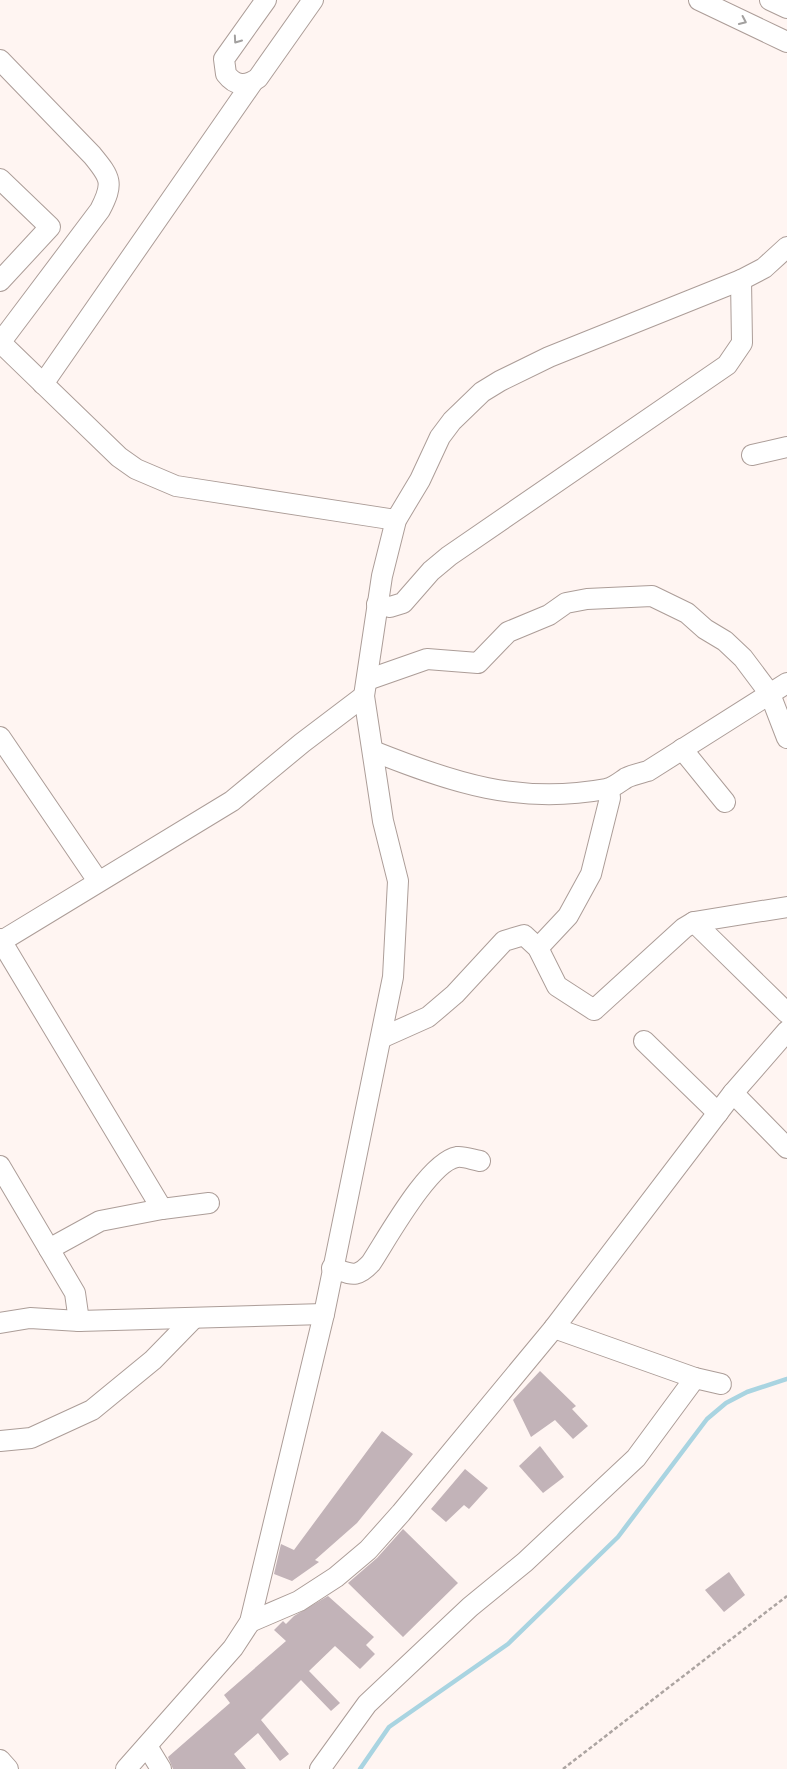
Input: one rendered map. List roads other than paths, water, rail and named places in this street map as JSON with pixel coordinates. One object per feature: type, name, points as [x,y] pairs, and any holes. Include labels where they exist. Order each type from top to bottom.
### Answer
[{"type":"street","points":[[252,83],[245,85],[230,80],[226,74],[224,59],[266,0]]},
{"type":"street","points":[[43,384],[252,83],[258,78],[313,0]]},
{"type":"street","points":[[700,0],[787,42]]},
{"type":"street","points":[[770,0],[787,8]]},
{"type":"street","points":[[0,60],[106,171],[110,187],[100,210],[0,343],[119,457],[156,479],[176,486],[396,520]]},
{"type":"street","points":[[0,180],[50,227],[0,281]]},
{"type":"street","points":[[126,1769],[234,1648],[250,1622],[324,1314],[393,977],[398,881],[383,821],[366,688],[382,576],[396,520],[420,480],[440,437],[452,421],[482,392],[549,357],[741,280],[764,268],[787,247]]},
{"type":"street","points":[[378,604],[390,607],[403,603],[431,570],[449,556],[727,365],[742,343],[741,280]]},
{"type":"street","points":[[752,455],[787,447]]},
{"type":"street","points":[[162,1209],[1,941],[232,801],[366,688],[427,659],[478,663],[508,632],[549,615],[566,603],[652,596],[687,613],[705,629],[725,641],[743,658],[770,694],[787,738]]},
{"type":"street","points":[[373,751],[456,782],[494,791],[535,795],[609,789],[628,777],[648,771],[787,683]]},
{"type":"street","points":[[0,737],[98,881]]},
{"type":"street","points":[[682,749],[725,802]]},
{"type":"street","points":[[538,948],[568,916],[591,874],[610,798],[609,789]]},
{"type":"street","points":[[381,1038],[428,1017],[455,994],[504,941],[524,935],[538,948],[557,986],[594,1010],[684,928],[694,922],[787,907]]},
{"type":"street","points":[[694,922],[787,1013]]},
{"type":"street","points":[[250,1622],[299,1601],[336,1577],[368,1550],[554,1328],[733,1093],[787,1031]]},
{"type":"street","points":[[644,1041],[718,1113]]},
{"type":"street","points":[[733,1093],[787,1148]]},
{"type":"street","points":[[332,1268],[353,1274],[362,1273],[371,1263],[430,1174],[444,1161],[459,1156],[480,1161]]},
{"type":"street","points":[[0,1166],[75,1293],[79,1321]]},
{"type":"street","points":[[49,1249],[100,1221],[162,1209],[209,1203]]},
{"type":"street","points":[[0,1322],[30,1318],[79,1321],[324,1314]]},
{"type":"street","points":[[0,1441],[30,1438],[92,1410],[153,1360],[194,1318]]},
{"type":"street","points":[[554,1328],[695,1378],[721,1384]]},
{"type":"street","points":[[320,1769],[367,1704],[463,1613],[525,1562],[636,1458],[695,1378]]},
{"type":"street","points":[[146,1746],[161,1769]]},
{"type":"street","points":[[0,1760],[8,1769]]},
{"type":"waterway","points":[[360,1769],[389,1727],[508,1644],[618,1537],[707,1419],[726,1403],[747,1392],[787,1379]]}]
